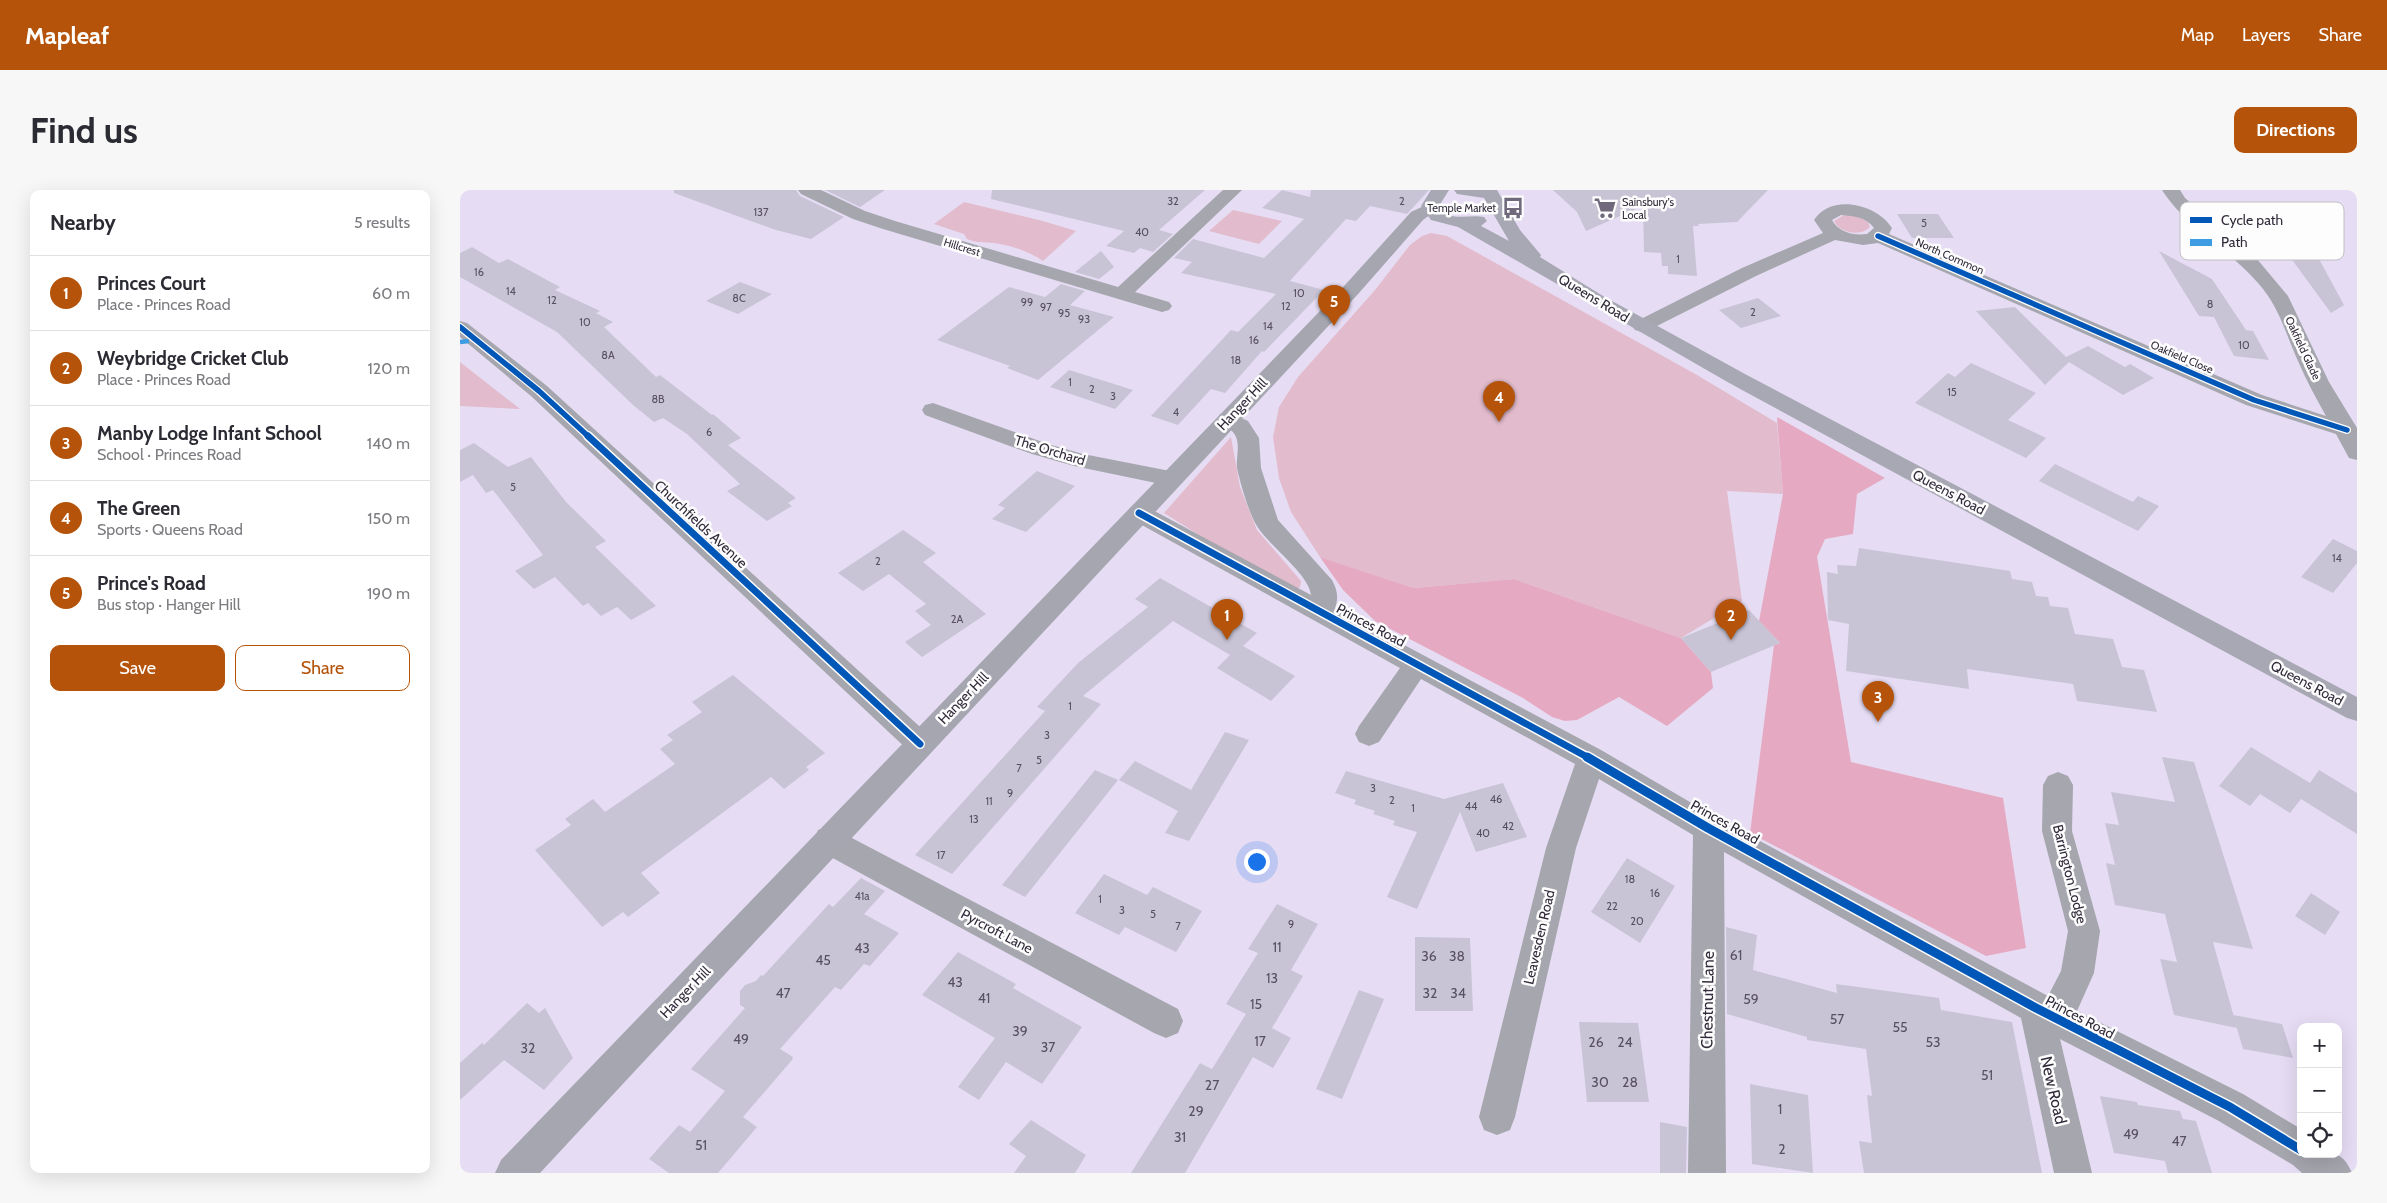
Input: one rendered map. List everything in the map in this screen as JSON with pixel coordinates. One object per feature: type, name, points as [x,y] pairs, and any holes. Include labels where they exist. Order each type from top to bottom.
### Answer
[{"type":"main road","points":[[1439,191],[1489,191]]},
{"type":"main road","name":"Hanger Hill","points":[[514,1173],[1228,419],[1427,216],[1439,191]]},
{"type":"main road","name":"Queens Road","points":[[1489,191],[1518,241],[1545,268]]},
{"type":"main road","name":"Queens Road","points":[[1427,216],[1461,222],[1480,220],[1500,211]]},
{"type":"main road","name":"Queens Road","points":[[1461,222],[1545,268],[1572,286],[1642,326],[2357,710]]},
{"type":"street","name":"Hillcrest","points":[[807,190],[860,215],[881,222],[1162,306]]},
{"type":"street","points":[[1121,294],[1233,190]]},
{"type":"street","name":"Oakfield Glade","points":[[2171,190],[2180,202]]},
{"type":"street","points":[[1849,210],[1868,214],[1881,223],[1884,228],[1878,236],[1853,239],[1835,234],[1828,230],[1823,220],[1832,212],[1849,210]]},
{"type":"street","points":[[1642,326],[1749,272],[1835,234]]},
{"type":"street","name":"North Common","points":[[1878,236],[2012,296]]},
{"type":"street","name":"Oakfield Glade","points":[[2245,260],[2271,286],[2295,327],[2313,373],[2357,453]]},
{"type":"street","name":"Oakfield Close","points":[[2012,296],[2254,400],[2346,430]]},
{"type":"street","name":"Churchfields Avenue","points":[[460,327],[538,391],[920,744]]},
{"type":"street","name":"The Orchard","points":[[933,410],[1049,451],[1090,462],[1162,476],[1170,480]]},
{"type":"street","points":[[1228,419],[1240,426],[1248,438],[1249,468],[1267,523],[1306,564],[1323,587],[1325,601],[1321,612]]},
{"type":"street","name":"Princes Road","points":[[1139,513],[1591,759],[1708,828],[2046,1013],[2230,1107],[2297,1148]]},
{"type":"street","points":[[1369,734],[1417,664]]},
{"type":"street","name":"Leavesden Road","points":[[1497,1117],[1561,848],[1591,759]]},
{"type":"street","name":"Barrington Lodge","points":[[2046,1013],[2077,973],[2084,931],[2057,830],[2058,785]]},
{"type":"street","name":"Chestnut Lane","points":[[1707,1173],[1708,828]]},
{"type":"street","name":"Pyrcroft Lane","points":[[829,840],[1166,1021]]},
{"type":"street","name":"New Road","points":[[2046,1013],[2073,1173]]},
{"type":"street","points":[[2312,1158],[2333,1173]]},
{"type":"shaded area","points":[[964,202],[1076,231],[1043,261],[1014,247],[970,240],[964,234],[934,224]]},
{"type":"shaded area","points":[[1233,210],[1282,221],[1259,244],[1209,231]]},
{"type":"shaded area","points":[[1844,215],[1860,217],[1868,222],[1870,227],[1856,233],[1845,231],[1834,221]]},
{"type":"shaded area","points":[[1431,233],[1447,236],[1697,375],[1777,423],[1783,494],[1727,491],[1742,601],[1681,638],[1514,579],[1414,588],[1320,557],[1291,512],[1279,478],[1273,437],[1279,407],[1298,377],[1375,290],[1410,245],[1422,236]]},
{"type":"shaded area","points":[[460,362],[520,409],[460,406]]},
{"type":"shaded area","points":[[1777,417],[1885,478],[1857,494],[1853,534],[1825,539],[1817,557],[1851,762],[2003,798],[2026,948],[1986,956],[1750,833],[1774,645],[1780,643],[1759,621],[1783,494]]},
{"type":"shaded area","points":[[1231,437],[1240,487],[1257,530],[1301,581],[1300,587],[1295,590],[1287,590],[1164,513]]},
{"type":"shaded area","points":[[1320,557],[1414,588],[1514,579],[1681,638],[1711,672],[1713,688],[1667,726],[1619,697],[1577,720],[1565,721],[1552,717],[1523,698],[1375,621],[1343,590]]},
{"type":"building","points":[[674,190],[796,190],[800,196],[844,217],[811,239],[776,230],[674,193]]},
{"type":"building","points":[[825,190],[885,190],[860,207]]},
{"type":"building","points":[[992,190],[1205,190],[1159,230],[1173,234],[1153,252],[1140,248],[1134,253],[1106,246],[1124,231],[991,199]]},
{"type":"building","points":[[1282,190],[1310,197],[1311,190],[1429,190],[1407,214],[1370,206],[1356,221],[1346,219],[1288,283],[1290,281],[1324,290],[1264,352],[1262,351],[1225,393],[1211,389],[1178,425],[1151,416],[1231,330],[1238,332],[1276,294],[1181,273],[1192,262],[1174,258],[1193,239],[1264,258],[1304,219],[1262,208]]},
{"type":"building","points":[[1553,190],[1768,190],[1737,222],[1698,224],[1699,226],[1693,226],[1697,276],[1668,274],[1668,266],[1662,266],[1661,253],[1644,252],[1643,206],[1586,231],[1577,212]]},
{"type":"building","points":[[1897,214],[1938,214],[1954,238],[1912,238]]},
{"type":"building","points":[[472,247],[499,263],[508,259],[560,287],[555,290],[600,311],[596,313],[613,322],[604,327],[656,377],[660,375],[713,414],[741,438],[728,445],[796,498],[788,503],[792,506],[767,521],[727,491],[740,484],[687,434],[663,418],[654,422],[633,405],[557,332],[460,277],[460,253]]},
{"type":"building","points":[[1101,251],[1114,267],[1099,279],[1075,272]]},
{"type":"building","points":[[2159,251],[2212,279],[2246,330],[2253,331],[2269,360],[2234,356],[2214,317],[2199,316]]},
{"type":"building","points":[[2292,260],[2320,260],[2344,305],[2331,313]]},
{"type":"building","points":[[740,282],[772,294],[738,314],[706,301]]},
{"type":"building","points":[[1061,284],[1085,291],[1070,305],[1114,317],[1038,380],[1007,368],[1010,366],[937,340],[1009,287],[1045,297]]},
{"type":"building","points":[[1758,298],[1781,316],[1741,328],[1719,310]]},
{"type":"building","points":[[2015,307],[2066,357],[2088,346],[2125,367],[2130,364],[2154,378],[2123,395],[2069,362],[2045,385],[1976,311]]},
{"type":"building","points":[[1971,363],[2036,393],[2008,420],[2046,438],[2026,458],[1915,403],[1948,373],[1955,377]]},
{"type":"building","points":[[1069,370],[1133,390],[1115,409],[1050,387]]},
{"type":"building","points":[[474,443],[508,467],[531,457],[566,502],[606,541],[595,547],[656,606],[631,620],[617,607],[601,616],[588,603],[583,606],[555,577],[534,589],[515,571],[543,555],[493,490],[486,493],[473,475],[460,482],[460,450]]},
{"type":"building","points":[[2055,464],[2133,502],[2138,496],[2159,506],[2138,531],[2039,481]]},
{"type":"building","points":[[1037,471],[1075,486],[1026,532],[992,519],[1005,508],[998,505]]},
{"type":"building","points":[[903,530],[936,553],[923,562],[986,614],[922,657],[905,642],[931,625],[915,611],[926,604],[889,574],[863,591],[838,573]]},
{"type":"building","points":[[2333,539],[2357,551],[2357,563],[2333,593],[2301,577]]},
{"type":"building","points":[[1859,548],[2010,571],[2012,579],[2032,582],[2036,596],[2048,597],[2050,606],[2068,608],[2075,634],[2113,639],[2122,667],[2144,670],[2157,712],[2077,701],[2073,684],[1967,669],[1969,689],[1846,671],[1849,624],[1828,620],[1827,572],[1838,574],[1837,565],[1856,566]]},
{"type":"building","points":[[1160,578],[1257,633],[1243,646],[1295,676],[1271,701],[1217,668],[1230,655],[1173,621],[1083,696],[1101,704],[952,874],[915,855],[1045,711],[1037,707],[1078,663],[1148,607],[1135,599]]},
{"type":"building","points":[[1749,610],[1780,643],[1711,672],[1681,638]]},
{"type":"building","points":[[733,675],[825,753],[806,767],[809,770],[784,789],[771,777],[641,873],[660,893],[628,917],[623,912],[602,927],[535,850],[571,825],[565,819],[593,799],[605,812],[675,764],[660,749],[673,740],[667,735],[702,712],[692,702]]},
{"type":"building","points":[[1225,732],[1249,740],[1189,841],[1165,833],[1178,811],[1119,780],[1135,761],[1191,790]]},
{"type":"building","points":[[2251,747],[2310,783],[2319,770],[2357,793],[2357,834],[2301,799],[2290,813],[2260,794],[2250,806],[2219,786]]},
{"type":"building","points":[[2162,757],[2194,762],[2253,949],[2213,942],[2237,1028],[2174,1015],[2160,959],[2177,962],[2165,914],[2115,905],[2106,863],[2115,865],[2105,823],[2119,825],[2111,792],[2175,802]]},
{"type":"building","points":[[1095,770],[1118,780],[1025,897],[1002,885]]},
{"type":"building","points":[[1346,771],[1444,799],[1503,783],[1527,837],[1476,852],[1460,812],[1417,909],[1387,897],[1417,832],[1393,825],[1395,821],[1373,814],[1375,811],[1354,804],[1356,800],[1335,793]]},
{"type":"building","points":[[1627,858],[1675,886],[1640,943],[1591,912]]},
{"type":"building","points":[[1104,874],[1147,895],[1153,887],[1202,911],[1176,952],[1125,927],[1119,935],[1075,913]]},
{"type":"building","points":[[861,878],[885,891],[864,914],[899,933],[870,966],[864,964],[841,990],[835,987],[780,1049],[793,1057],[792,1060],[743,1117],[757,1127],[718,1173],[669,1173],[649,1159],[679,1125],[690,1132],[725,1091],[691,1069],[745,1008],[740,1005],[740,991],[745,985],[756,981],[761,975],[763,976],[829,904],[833,907]]},
{"type":"building","points":[[2311,893],[2340,912],[2325,935],[2295,916]]},
{"type":"building","points":[[1277,904],[1318,924],[1291,970],[1303,976],[1272,1028],[1291,1038],[1273,1068],[1253,1057],[1185,1173],[1131,1173],[1200,1063],[1212,1069],[1246,1014],[1226,1004],[1258,953],[1248,949]]},
{"type":"building","points":[[1726,927],[1757,935],[1753,970],[1837,993],[1836,984],[1939,998],[1941,1010],[2012,1022],[2042,1173],[1864,1173],[1859,1141],[1872,1143],[1867,1095],[1872,1096],[1866,1049],[1807,1040],[1807,1037],[1727,1014]]},
{"type":"building","points":[[1415,937],[1470,938],[1473,1011],[1415,1011]]},
{"type":"building","points":[[958,952],[1016,984],[1013,988],[1082,1027],[1042,1084],[1006,1062],[979,1100],[958,1087],[995,1038],[922,995]]},
{"type":"building","points":[[1359,990],[1384,999],[1342,1099],[1316,1089]]},
{"type":"building","points":[[527,1003],[539,1013],[545,1008],[573,1058],[544,1090],[504,1060],[460,1100],[460,1063],[482,1043],[484,1045]]},
{"type":"building","points":[[2233,1015],[2282,1024],[2293,1058],[2243,1049]]},
{"type":"building","points":[[1579,1022],[1638,1023],[1649,1102],[1587,1102]]},
{"type":"building","points":[[1750,1084],[1808,1095],[1813,1173],[1752,1164]]},
{"type":"building","points":[[2100,1096],[2137,1102],[2138,1105],[2180,1111],[2183,1119],[2196,1121],[2212,1173],[2168,1173],[2165,1161],[2114,1153]]},
{"type":"building","points":[[1031,1120],[1086,1155],[1075,1173],[1014,1173],[1026,1156],[1009,1144]]},
{"type":"building","points":[[1660,1122],[1687,1127],[1686,1173],[1660,1173]]},
{"type":"marked path","points":[[460,342],[477,340]]},
{"type":"cycle path","points":[[1878,236],[2254,400],[2347,430]]},
{"type":"cycle path","points":[[460,327],[539,391],[920,744]]},
{"type":"cycle path","points":[[1139,513],[1591,759],[1708,828],[2036,1008],[2230,1107],[2297,1148]]},
{"type":"place","name":"Temple Market","points":[[1513,208]]},
{"type":"place","name":"Sainsbury's Local","points":[[1605,208]]},
{"type":"place","name":"Prince's Road","points":[[1334,326]]},
{"type":"place","name":"The Green","points":[[1499,422]]},
{"type":"place","name":"Princes Court","points":[[1227,640]]},
{"type":"place","name":"Weybridge Cricket Club","points":[[1731,640]]},
{"type":"place","name":"Manby Lodge Infant School","points":[[1878,722]]}]
